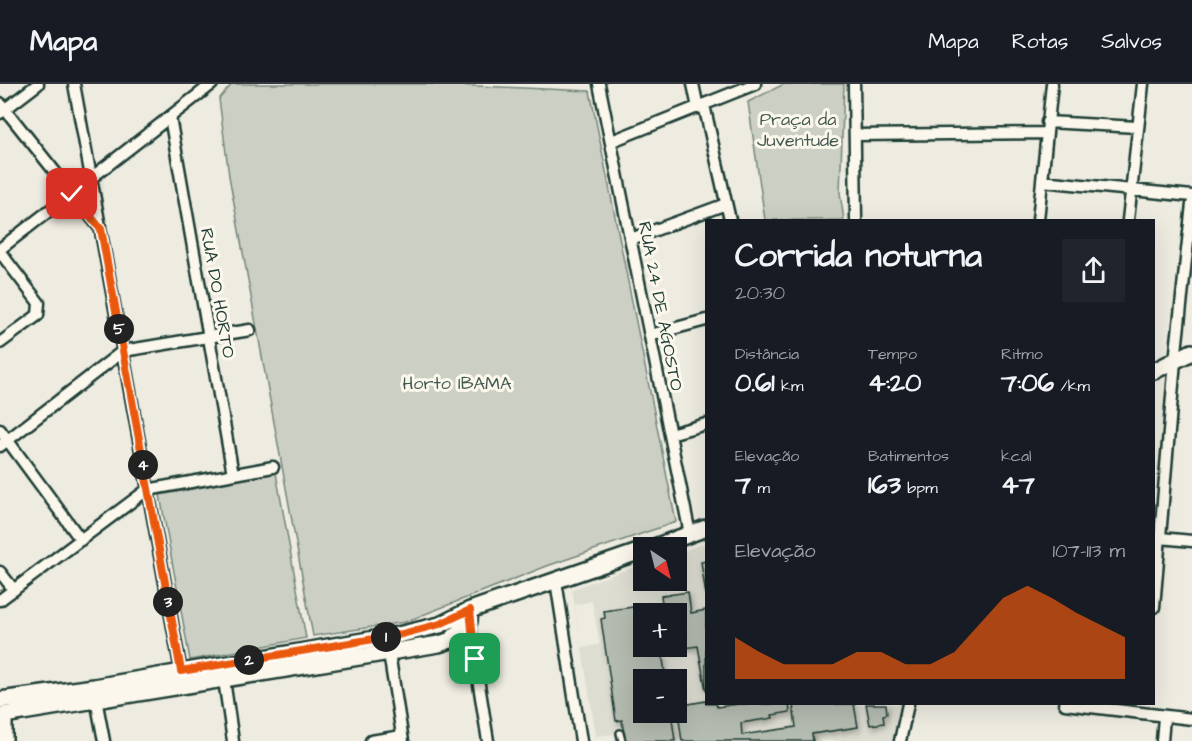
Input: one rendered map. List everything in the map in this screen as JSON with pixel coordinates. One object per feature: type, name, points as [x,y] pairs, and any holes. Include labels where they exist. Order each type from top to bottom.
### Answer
[{"type":"main road","points":[[1155,371],[1186,357]]},
{"type":"main road","points":[[682,537],[705,528]]},
{"type":"main road","points":[[4,741],[1,709],[183,679],[398,635],[470,616],[556,580],[633,554]]},
{"type":"main road","points":[[223,671],[389,653],[451,640],[470,616]]},
{"type":"street","points":[[38,84],[2,108],[101,229]]},
{"type":"street","points":[[74,84],[183,679]]},
{"type":"street","points":[[0,344],[38,315],[40,309],[39,303],[0,251],[212,84]]},
{"type":"street","name":"RUA 24 DE AGOSTO","points":[[599,84],[690,534]]},
{"type":"street","points":[[693,84],[701,106],[730,219]]},
{"type":"street","points":[[612,141],[755,84]]},
{"type":"street","points":[[854,84],[856,219]]},
{"type":"street","points":[[1038,219],[1052,84]]},
{"type":"street","points":[[1128,219],[1143,84]]},
{"type":"street","name":"RUA DO HORTO","points":[[170,117],[233,474]]},
{"type":"street","points":[[855,135],[1046,127],[1137,127]]},
{"type":"street","points":[[1042,181],[1192,196]]},
{"type":"street","points":[[631,239],[726,204]]},
{"type":"street","points":[[1155,584],[1156,561],[1186,357],[1192,204]]},
{"type":"street","points":[[650,335],[705,320]]},
{"type":"street","points":[[4,443],[123,351],[250,330]]},
{"type":"street","points":[[670,434],[705,424]]},
{"type":"street","points":[[0,430],[4,443],[81,540]]},
{"type":"street","points":[[0,600],[147,490],[273,467]]},
{"type":"street","points":[[1160,538],[1192,541]]},
{"type":"street","points":[[0,572],[14,590]]},
{"type":"street","points":[[556,580],[581,741]]},
{"type":"street","points":[[470,616],[488,741]]},
{"type":"street","points":[[371,741],[402,739],[389,653]]},
{"type":"street","points":[[223,671],[233,741]]},
{"type":"street","points":[[95,695],[104,741]]},
{"type":"street","points":[[900,741],[908,705]]},
{"type":"street","points":[[1083,705],[1143,709],[1164,717],[1192,719]]},
{"type":"street","points":[[1162,741],[1164,717]]},
{"type":"lane","points":[[620,733],[622,741]]},
{"type":"shaded area","points":[[705,543],[705,705],[905,705],[898,741],[615,741],[614,734],[597,736],[597,741],[579,634],[582,648],[600,644],[592,601],[575,605],[572,589],[633,568],[633,591],[687,591],[687,550]]},
{"type":"green space","name":"Horto IBAMA","points":[[232,84],[430,84],[590,91],[676,522],[547,566],[405,622],[313,636],[229,176],[219,99]]},
{"type":"green space","name":"Praça da Juventude","points":[[784,84],[844,84],[840,193],[844,219],[765,219],[748,102]]},
{"type":"green space","points":[[276,473],[306,638],[190,660],[160,495]]},
{"type":"building","points":[[705,561],[705,589],[701,562]]},
{"type":"building","points":[[688,592],[691,613],[705,610],[705,685],[698,646],[687,648],[687,603],[662,603],[661,596]]},
{"type":"building","points":[[633,607],[633,657],[663,657],[664,669],[633,669],[633,723],[673,723],[675,741],[625,741],[622,720],[616,721],[601,619],[605,618],[604,611]]},
{"type":"building","points":[[705,701],[705,705],[716,705],[717,707],[789,705],[790,712],[772,715],[773,718],[741,723],[742,735],[796,727],[793,705],[854,705],[858,727],[812,734],[813,741],[682,741],[679,723],[687,723],[687,704]]},
{"type":"building","points":[[866,705],[886,705],[887,714],[883,715],[884,723],[870,725]]},
{"type":"route","points":[[72,194],[101,229],[181,671],[398,635],[440,624],[470,610],[475,659]]}]
